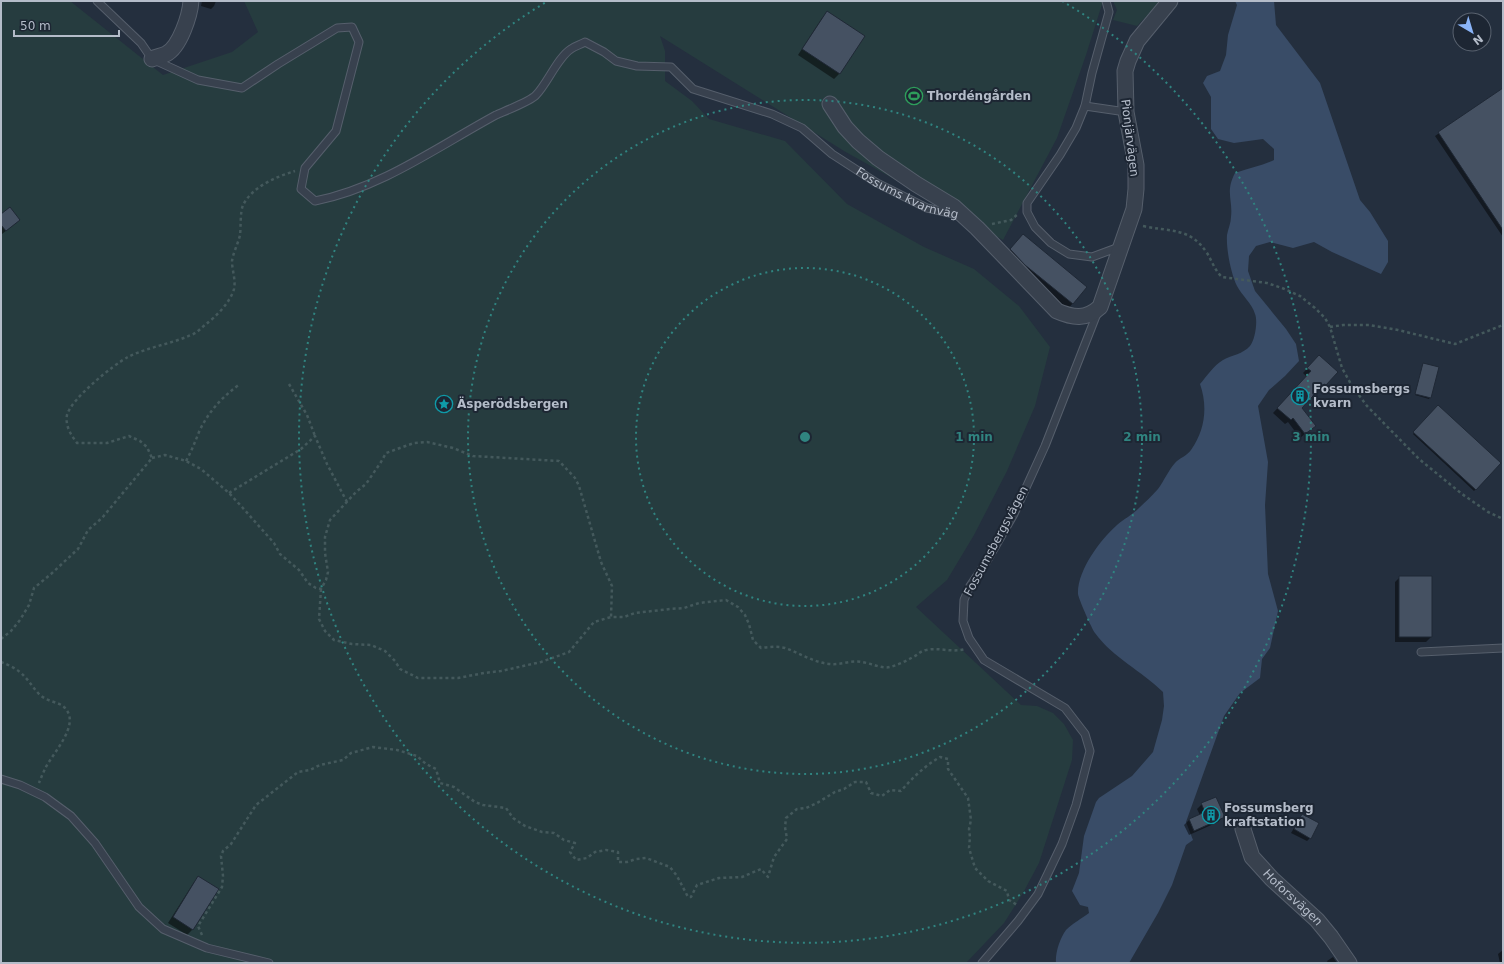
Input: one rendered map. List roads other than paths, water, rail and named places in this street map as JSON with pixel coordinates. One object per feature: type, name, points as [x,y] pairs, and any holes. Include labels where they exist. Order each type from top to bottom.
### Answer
[{"type":"street","points":[[152,58],[168,53],[178,40],[185,25],[191,1]]},
{"type":"street","name":"Pionjärvägen","points":[[1100,308],[1134,209],[1136,165],[1126,112],[1125,71],[1137,41],[1170,1]]},
{"type":"street","points":[[830,104],[845,127],[858,141],[878,158],[916,184],[954,207],[963,216]]},
{"type":"street","name":"Fossums kvarnväg","points":[[963,216],[977,228],[1057,311],[1070,317],[1094,313],[1100,308]]},
{"type":"street","name":"Hoforsvägen","points":[[1244,829],[1252,857],[1272,879],[1316,920],[1331,937],[1349,963]]},
{"type":"lane","points":[[97,1],[141,43],[152,58]]},
{"type":"lane","points":[[1106,1],[1109,12],[1092,73],[1085,106],[1076,128],[1060,156],[1027,203],[1028,212],[1035,227],[1051,243],[1069,254],[1092,257],[1121,247]]},
{"type":"lane","name":"Fossums kvarnväg","points":[[152,58],[198,80],[242,88],[337,28],[352,27],[359,42],[336,131],[305,168],[301,189],[315,201],[334,197],[380,179],[433,152],[496,115],[536,96],[569,50],[584,42],[604,52],[616,61],[637,66],[671,67],[693,89],[772,114],[802,128],[832,154],[877,183],[927,208],[963,216]]},
{"type":"lane","points":[[1085,106],[1126,112]]},
{"type":"lane","name":"Fossumsbergsvägen","points":[[982,963],[1018,921],[1038,894],[1062,844],[1076,805],[1090,751],[1085,734],[1065,708],[984,660],[969,638],[963,621],[964,600],[970,586],[987,561],[1014,514],[1045,446],[1100,308]]},
{"type":"lane","points":[[1421,652],[1503,648]]},
{"type":"lane","points":[[1,779],[20,785],[45,797],[71,816],[95,844],[139,908],[164,929],[207,948],[269,963]]},
{"type":"water","points":[[1235,1],[1274,1],[1276,25],[1320,83],[1360,200],[1370,212],[1388,241],[1388,262],[1381,274],[1332,252],[1314,242],[1293,248],[1270,242],[1256,246],[1249,256],[1248,271],[1255,291],[1286,329],[1296,344],[1299,361],[1269,390],[1258,406],[1268,462],[1265,505],[1268,574],[1278,611],[1270,648],[1262,659],[1260,678],[1240,693],[1224,716],[1186,822],[1193,840],[1186,845],[1172,885],[1158,913],[1129,963],[1056,963],[1057,950],[1064,933],[1089,913],[1088,907],[1080,905],[1072,891],[1079,873],[1084,836],[1096,802],[1099,798],[1132,776],[1153,752],[1162,720],[1164,706],[1163,692],[1155,684],[1110,650],[1095,633],[1078,594],[1081,576],[1091,556],[1110,531],[1136,510],[1158,489],[1175,463],[1191,450],[1196,442],[1204,418],[1204,401],[1200,384],[1220,362],[1247,349],[1252,343],[1256,330],[1256,317],[1254,310],[1237,286],[1229,261],[1227,235],[1231,219],[1230,185],[1235,173],[1274,160],[1274,149],[1263,139],[1234,143],[1218,139],[1211,129],[1211,97],[1203,83],[1207,76],[1220,71],[1226,55],[1228,35],[1237,5]]},
{"type":"place","name":"Thordéngården","points":[[914,96]]},
{"type":"place","name":"Fossumsbergs kvarn","points":[[1300,396]]},
{"type":"place","name":"Äsperödsbergen","points":[[444,404]]},
{"type":"place","name":"Fossumsberg kraftstation","points":[[1211,815]]}]
